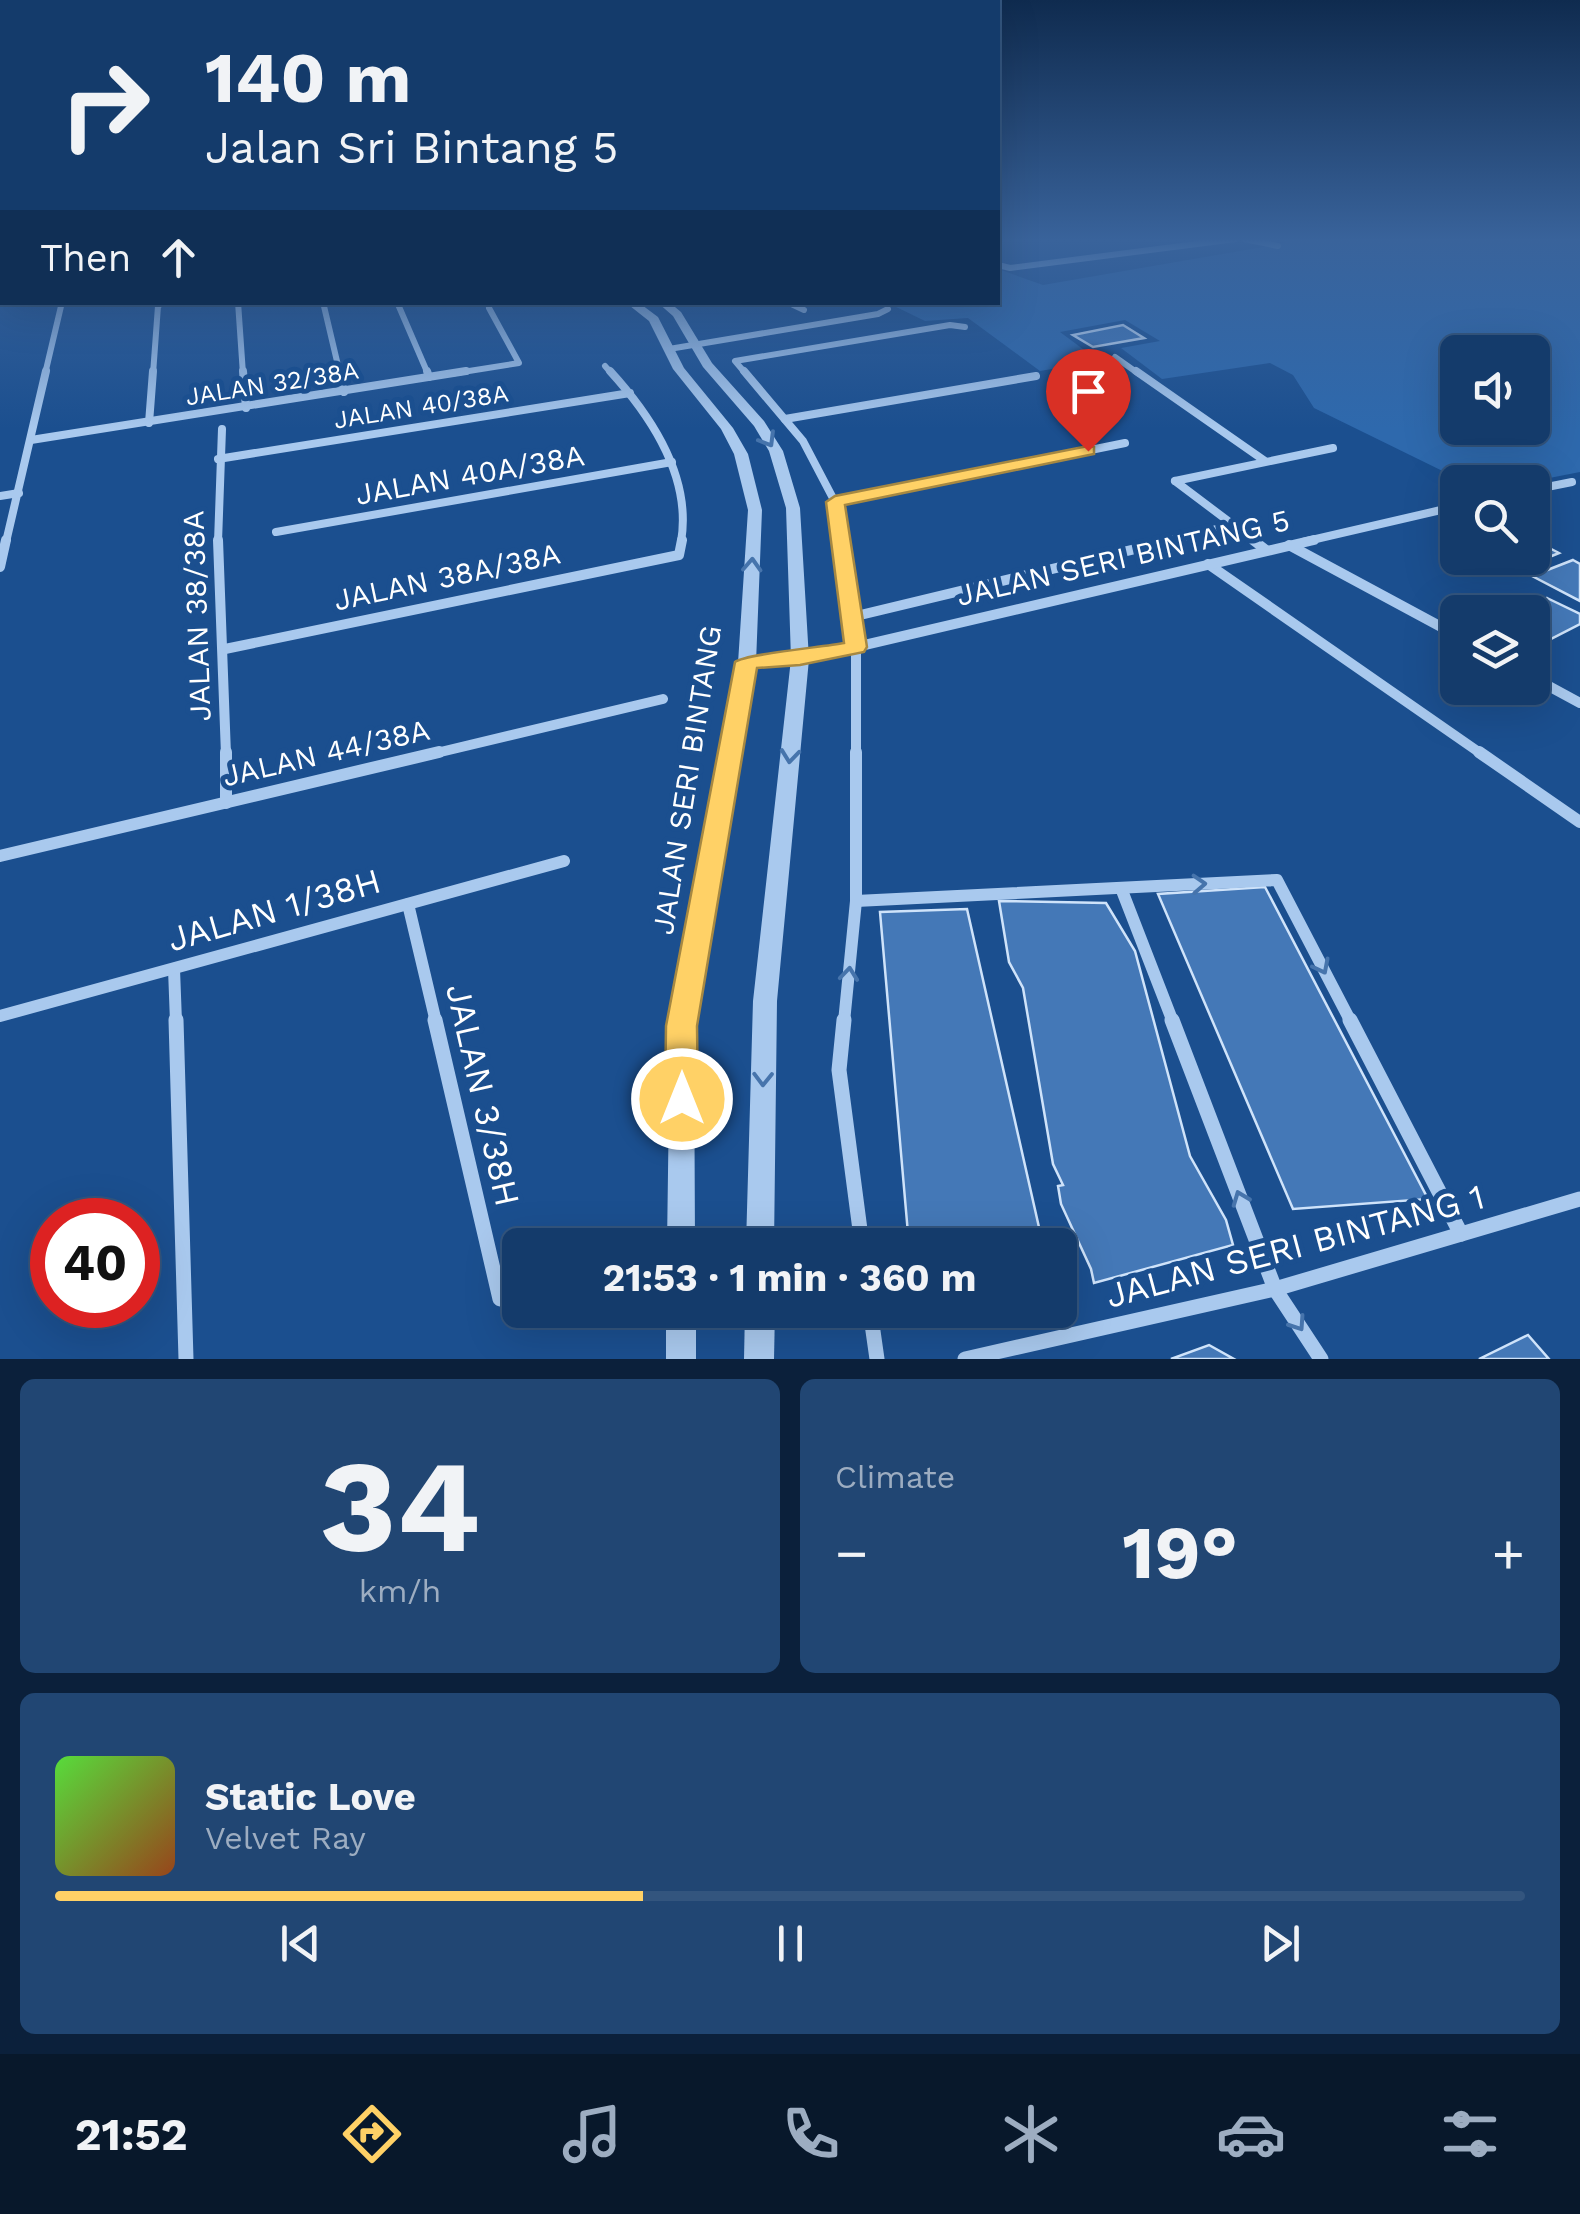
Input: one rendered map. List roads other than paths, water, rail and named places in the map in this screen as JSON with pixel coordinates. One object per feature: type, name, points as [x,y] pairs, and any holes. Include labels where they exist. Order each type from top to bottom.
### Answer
[{"type":"street","points":[[0,566],[61,305]]},
{"type":"street","points":[[149,423],[161,305]]},
{"type":"street","points":[[238,305],[246,408]]},
{"type":"street","points":[[324,305],[344,392]]},
{"type":"street","points":[[398,305],[430,377]]},
{"type":"street","name":"JALAN SERI BINTANG","points":[[634,305],[654,319],[669,349],[741,454],[754,510],[746,662],[682,1026],[681,1228]]},
{"type":"street","points":[[666,305],[677,314],[695,346],[776,451],[792,508],[800,658],[765,1001],[760,1228]]},
{"type":"street","points":[[793,305],[804,310]]},
{"type":"street","name":"JALAN 32/38A","points":[[32,440],[519,363],[489,308]]},
{"type":"street","points":[[669,349],[878,314],[888,308]]},
{"type":"street","points":[[860,1228],[839,1070],[856,901],[856,647],[852,617],[835,502],[803,441],[735,359],[950,326],[965,327]]},
{"type":"street","points":[[1115,357],[1265,461]]},
{"type":"street","points":[[605,366],[630,393],[672,462]]},
{"type":"street","points":[[785,419],[1036,376]]},
{"type":"street","name":"JALAN 40/38A","points":[[218,459],[630,393]]},
{"type":"street","name":"JALAN 38/38A","points":[[222,429],[218,544],[225,649],[226,803]]},
{"type":"street","points":[[835,502],[1125,443]]},
{"type":"street","points":[[1266,550],[1175,481],[1334,448]]},
{"type":"street","name":"JALAN 40A/38A","points":[[276,532],[672,462]]},
{"type":"street","name":"JALAN 38A/38A","points":[[225,649],[679,555],[685,510],[672,462]]},
{"type":"street","points":[[1550,486],[1572,482]]},
{"type":"street","points":[[0,496],[19,493]]},
{"type":"street","name":"JALAN SERI BINTANG 5","points":[[746,662],[800,658],[856,647],[1440,510]]},
{"type":"street","points":[[852,617],[1234,526]]},
{"type":"street","points":[[1289,544],[1440,626]]},
{"type":"street","points":[[1208,564],[1580,822]]},
{"type":"street","points":[[1550,687],[1580,703]]},
{"type":"street","name":"JALAN 44/38A","points":[[0,856],[663,699]]},
{"type":"street","name":"JALAN 1/38H","points":[[0,1016],[564,861]]},
{"type":"street","points":[[856,901],[1278,880],[1461,1234]]},
{"type":"street","points":[[1121,888],[1274,1290],[1321,1359]]},
{"type":"street","name":"JALAN 3/38H","points":[[408,904],[500,1299]]},
{"type":"street","points":[[174,969],[186,1359]]},
{"type":"street","name":"JALAN SERI BINTANG 1","points":[[965,1359],[1274,1290],[1580,1199]]},
{"type":"street","points":[[681,1328],[681,1359]]},
{"type":"street","points":[[759,1359],[760,1328]]},
{"type":"street","points":[[873,1328],[877,1359]]}]
